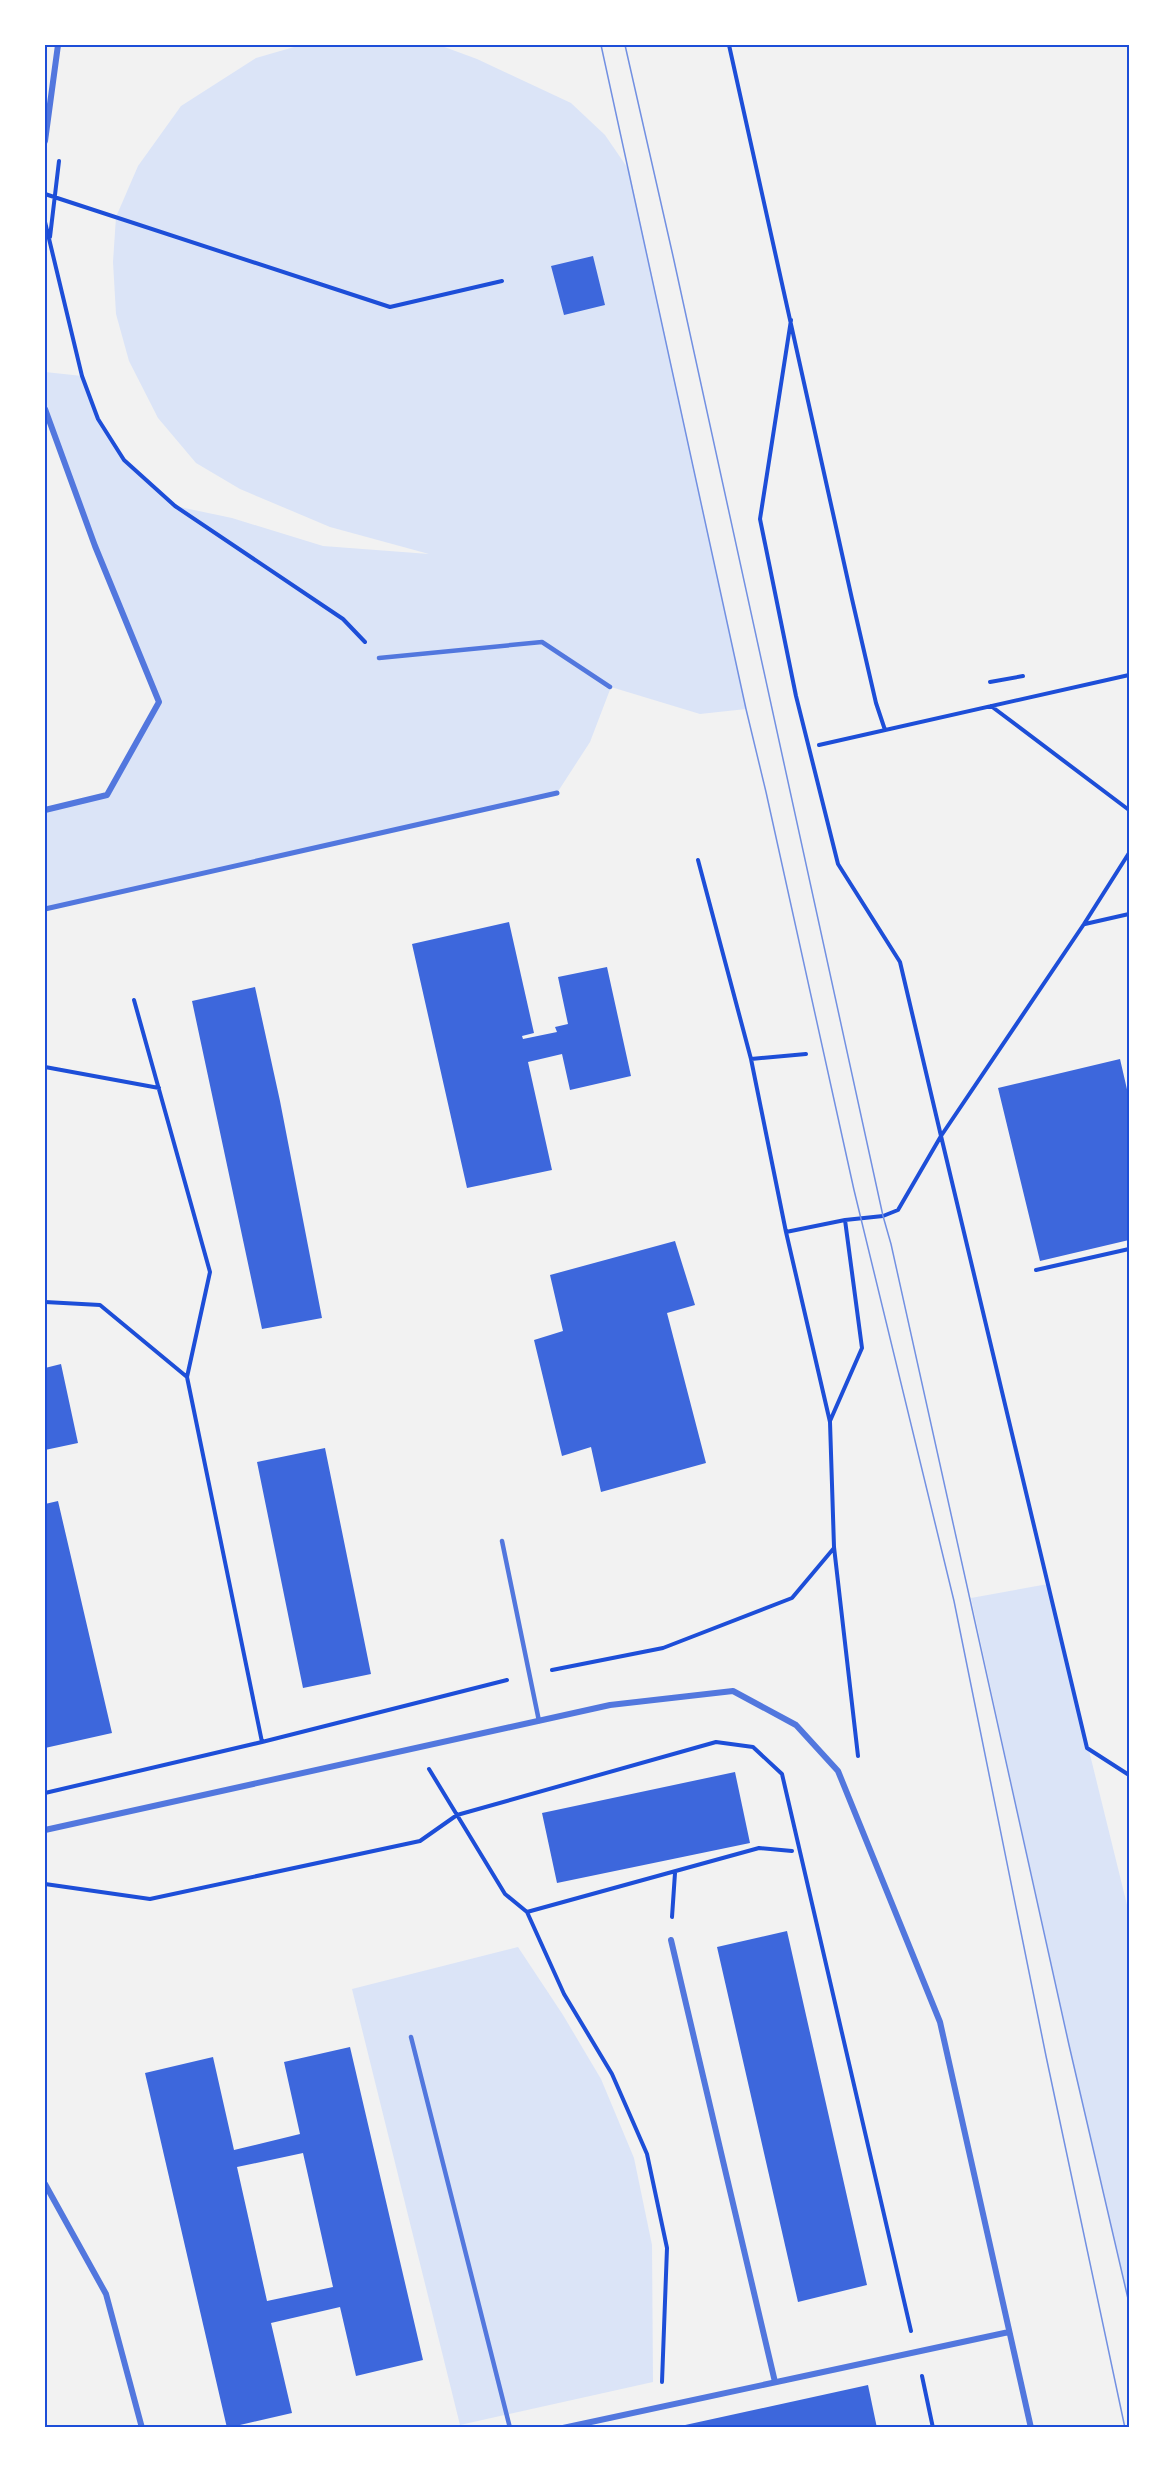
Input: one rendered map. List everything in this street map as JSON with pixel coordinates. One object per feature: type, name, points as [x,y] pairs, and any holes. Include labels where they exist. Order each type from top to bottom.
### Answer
[{"type":"street","points":[[45,141],[58,45]]},
{"type":"street","points":[[45,409],[95,546],[159,702],[106,795],[45,810]]},
{"type":"street","points":[[45,909],[556,793]]},
{"type":"street","points":[[45,1830],[610,1705],[733,1691],[796,1725],[838,1771],[940,2022],[1031,2428]]},
{"type":"street","points":[[671,1940],[775,2382]]},
{"type":"street","points":[[45,2184],[106,2294],[142,2428]]},
{"type":"street","points":[[563,2428],[1009,2331]]},
{"type":"lane","points":[[379,658],[542,642],[610,687]]},
{"type":"lane","points":[[502,1540],[539,1721]]},
{"type":"lane","points":[[411,2037],[510,2428]]},
{"type":"path","points":[[729,45],[857,622],[876,703],[885,730]]},
{"type":"path","points":[[45,194],[390,307],[502,281]]},
{"type":"path","points":[[45,222],[82,376],[98,419],[124,460],[175,506],[343,619],[379,658]]},
{"type":"path","points":[[791,320],[760,519],[796,696],[838,864],[900,962],[1087,1748],[1129,1774]]},
{"type":"path","points":[[819,745],[1129,675]]},
{"type":"path","points":[[990,682],[1023,676]]},
{"type":"path","points":[[991,706],[1129,810]]},
{"type":"path","points":[[786,1232],[845,1220],[883,1216],[898,1210],[941,1136],[1084,924],[1129,853]]},
{"type":"path","points":[[698,860],[751,1059],[786,1232],[830,1422],[834,1547],[858,1756]]},
{"type":"path","points":[[1084,924],[1129,914]]},
{"type":"path","points":[[134,1000],[210,1272],[187,1377],[262,1742]]},
{"type":"path","points":[[751,1059],[806,1054]]},
{"type":"path","points":[[45,1067],[159,1088]]},
{"type":"path","points":[[830,1422],[862,1348],[845,1220]]},
{"type":"path","points":[[1036,1270],[1129,1249]]},
{"type":"path","points":[[45,1302],[100,1305],[187,1377]]},
{"type":"path","points":[[45,1793],[530,1675],[663,1648],[792,1598],[834,1547]]},
{"type":"path","points":[[45,1884],[150,1899],[420,1841],[457,1815],[716,1742],[753,1747],[782,1774],[933,2428]]},
{"type":"path","points":[[417,1748],[506,1894],[527,1912],[564,1994],[612,2074],[647,2154],[668,2248],[661,2407]]},
{"type":"path","points":[[527,1912],[759,1848],[792,1851]]},
{"type":"path","points":[[671,1940],[675,1873]]},
{"type":"shaded area","points":[[301,45],[439,45],[477,59],[571,103],[605,135],[629,170],[746,709],[700,714],[611,687],[590,742],[557,793],[45,909],[45,810],[107,795],[159,702],[95,546],[45,409],[45,372],[82,376],[98,419],[124,460],[175,506],[232,518],[323,546],[429,554],[330,527],[240,489],[196,463],[158,418],[129,361],[116,314],[113,262],[116,217],[138,166],[181,106],[256,58]]},
{"type":"shaded area","points":[[1048,1584],[1129,1913],[1129,2303],[1069,2045],[971,1598]]},
{"type":"shaded area","points":[[518,1947],[563,2015],[601,2079],[634,2158],[652,2245],[653,2382],[460,2425],[352,1989]]},
{"type":"building","points":[[593,256],[605,305],[564,315],[551,266]]},
{"type":"building","points":[[509,922],[534,1033],[522,1036],[523,1039],[557,1032],[555,1027],[568,1024],[558,977],[607,967],[631,1076],[570,1090],[562,1054],[528,1062],[552,1170],[467,1188],[412,944]]},
{"type":"building","points":[[255,987],[280,1101],[322,1318],[262,1329],[192,1001]]},
{"type":"building","points":[[1120,1059],[1129,1098],[1129,1240],[1040,1261],[998,1088]]},
{"type":"building","points":[[675,1241],[695,1305],[667,1313],[706,1463],[601,1492],[591,1447],[562,1456],[534,1340],[563,1331],[550,1275]]},
{"type":"building","points":[[61,1364],[78,1443],[45,1450],[45,1368]]},
{"type":"building","points":[[325,1448],[371,1674],[303,1688],[257,1462]]},
{"type":"building","points":[[58,1501],[112,1733],[45,1748],[45,1504]]},
{"type":"building","points":[[735,1772],[750,1843],[557,1883],[542,1813]]},
{"type":"building","points":[[787,1931],[867,2285],[798,2302],[717,1947]]},
{"type":"building","points":[[350,2047],[423,2360],[356,2376],[340,2307],[271,2323],[292,2413],[227,2428],[145,2073],[213,2057],[234,2150],[300,2134],[284,2062]],"holes":[[[303,2153],[333,2287],[267,2301],[237,2167]]]},
{"type":"building","points":[[868,2385],[877,2428],[676,2428],[676,2427]]},
{"type":"tram line","points":[[601,45],[854,1190],[954,1601],[1046,2056],[1125,2428]]},
{"type":"tram line","points":[[625,45],[883,1216],[1129,2303]]}]
